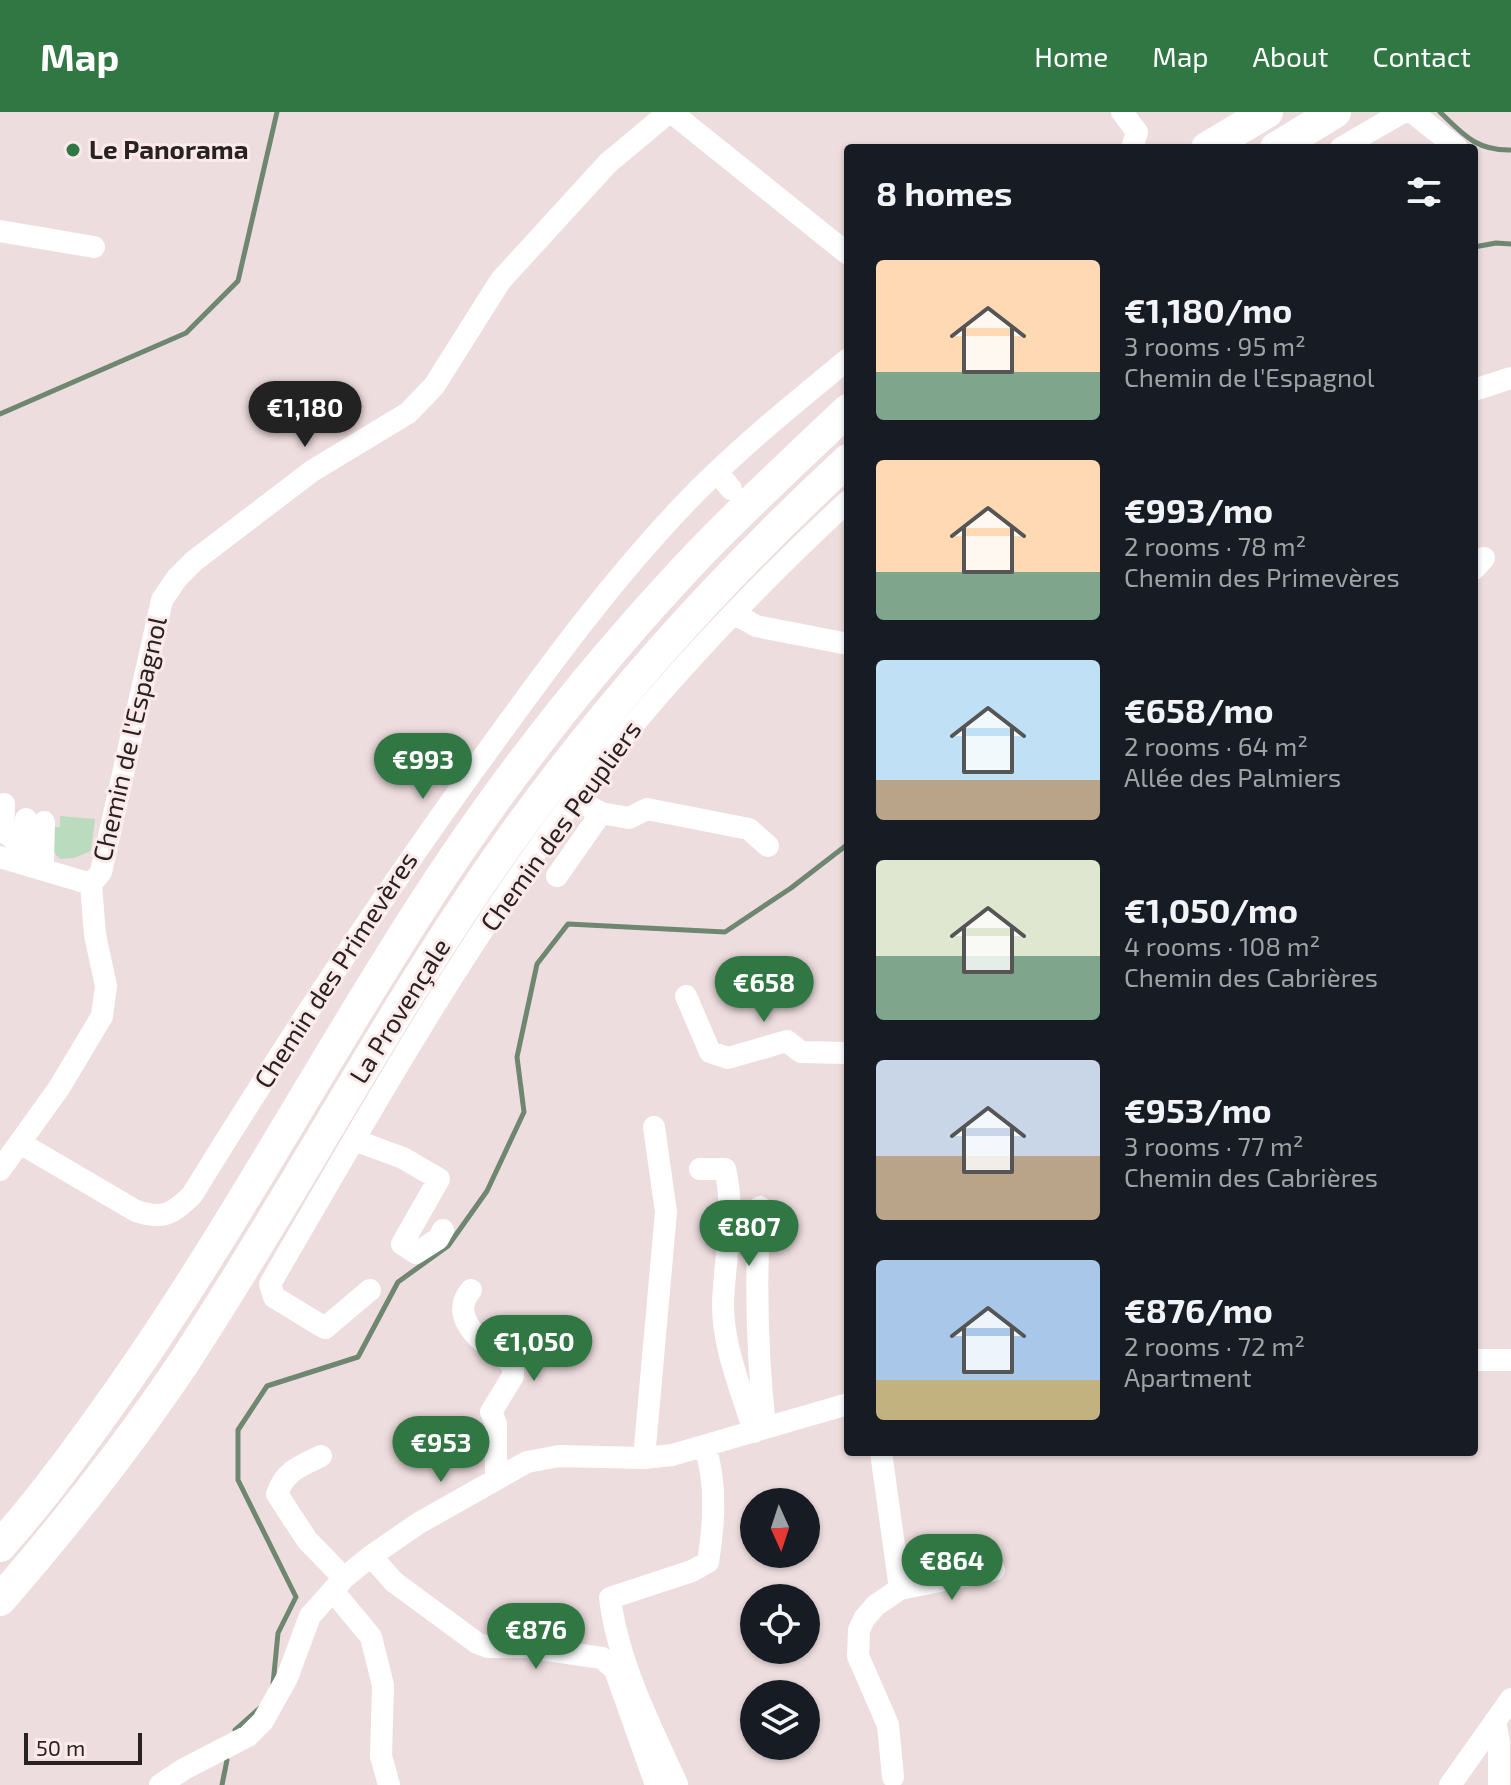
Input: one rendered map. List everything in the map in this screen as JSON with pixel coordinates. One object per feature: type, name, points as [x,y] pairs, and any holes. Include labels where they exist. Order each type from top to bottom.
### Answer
[{"type":"highway","points":[[1214,144],[1267,112]]},
{"type":"highway","points":[[1283,144],[1335,112]]},
{"type":"highway","name":"La Provençale","points":[[0,1546],[50,1485],[149,1348],[207,1259],[420,909],[488,809],[571,702],[702,551],[844,414]]},
{"type":"highway","name":"La Provençale","points":[[0,1600],[82,1503],[183,1362],[450,932],[518,830],[594,729],[664,647],[743,561],[844,464]]},
{"type":"street","points":[[670,112],[844,251]]},
{"type":"street","name":"Chemin de l'Espagnol","points":[[0,1170],[67,1076],[102,1016],[106,986],[95,935],[91,884],[101,872],[162,600],[194,561],[312,471],[408,413],[434,386],[501,280],[608,163],[670,112]]},
{"type":"street","points":[[1122,112],[1137,132],[1133,144]]},
{"type":"street","points":[[1348,144],[1403,112]]},
{"type":"street","points":[[1412,112],[1452,144]]},
{"type":"street","points":[[0,231],[94,247]]},
{"type":"street","name":"Chemin des Primevères","points":[[20,1143],[136,1211],[152,1216],[175,1212],[184,1204],[414,851],[609,589],[724,480],[775,419],[844,362]]},
{"type":"street","points":[[1478,389],[1511,378]]},
{"type":"street","name":"Chemin des Peupliers","points":[[370,1290],[325,1328],[274,1297],[270,1284],[433,1005],[575,799],[649,706],[787,553],[844,504]]},
{"type":"street","points":[[735,614],[756,626],[844,643]]},
{"type":"street","points":[[575,799],[601,813],[629,818],[647,809],[749,829],[768,846]]},
{"type":"street","points":[[4,804],[3,831],[24,856],[91,884]]},
{"type":"street","points":[[557,876],[601,813]]},
{"type":"street","points":[[24,856],[35,820]]},
{"type":"street","points":[[686,996],[710,1052],[728,1058],[787,1041],[801,1052],[844,1053]]},
{"type":"street","points":[[644,1458],[666,1212],[654,1127]]},
{"type":"street","points":[[354,1140],[403,1158],[439,1179],[402,1244],[416,1253],[438,1239],[443,1230]]},
{"type":"street","points":[[700,1169],[725,1169],[727,1177],[729,1227],[724,1333],[760,1430]]},
{"type":"street","points":[[760,1207],[756,1300],[760,1430]]},
{"type":"street","points":[[471,1290],[463,1299],[462,1311],[470,1326],[483,1345],[513,1364],[513,1376],[491,1412],[496,1424],[496,1478]]},
{"type":"street","points":[[1478,1360],[1511,1360]]},
{"type":"street","points":[[160,1785],[187,1777],[248,1736],[263,1721],[287,1678],[310,1616],[338,1585],[371,1556],[419,1523],[496,1478],[527,1462],[559,1456],[644,1458],[705,1447],[844,1405]]},
{"type":"street","points":[[677,1784],[637,1695],[612,1619],[610,1598],[692,1571],[708,1562],[712,1538],[713,1471],[705,1447]]},
{"type":"street","points":[[321,1456],[291,1470],[282,1479],[277,1494],[371,1637],[383,1685],[381,1756],[389,1785]]},
{"type":"street","points":[[882,1456],[900,1589]]},
{"type":"street","points":[[371,1556],[394,1582],[477,1643],[488,1647],[527,1647],[602,1658],[615,1670],[656,1785]]},
{"type":"street","points":[[893,1777],[888,1725],[858,1656],[859,1630],[864,1619],[876,1605],[900,1589],[994,1570]]},
{"type":"street","points":[[1450,1785],[1511,1699]]},
{"type":"street","points":[[1495,1721],[1499,1742],[1499,1785]]},
{"type":"green space","points":[[60,816],[95,819],[91,851],[74,858],[60,859],[57,856],[52,844],[51,827],[60,827]]},
{"type":"waterway","points":[[0,414],[186,333],[238,281],[277,112]]},
{"type":"waterway","points":[[1440,112],[1471,140],[1488,148],[1511,150]]},
{"type":"waterway","points":[[1478,246],[1511,244]]},
{"type":"waterway","points":[[273,1684],[278,1633],[296,1597],[238,1480],[238,1430],[267,1386],[358,1357],[398,1282],[448,1246],[487,1191],[524,1112],[517,1057],[537,964],[568,924],[725,932],[791,888],[844,847]]},
{"type":"waterway","points":[[235,1730],[261,1707]]},
{"type":"waterway","points":[[222,1785],[227,1760]]},
{"type":"place","name":"Le Panorama","points":[[73,150]]}]
